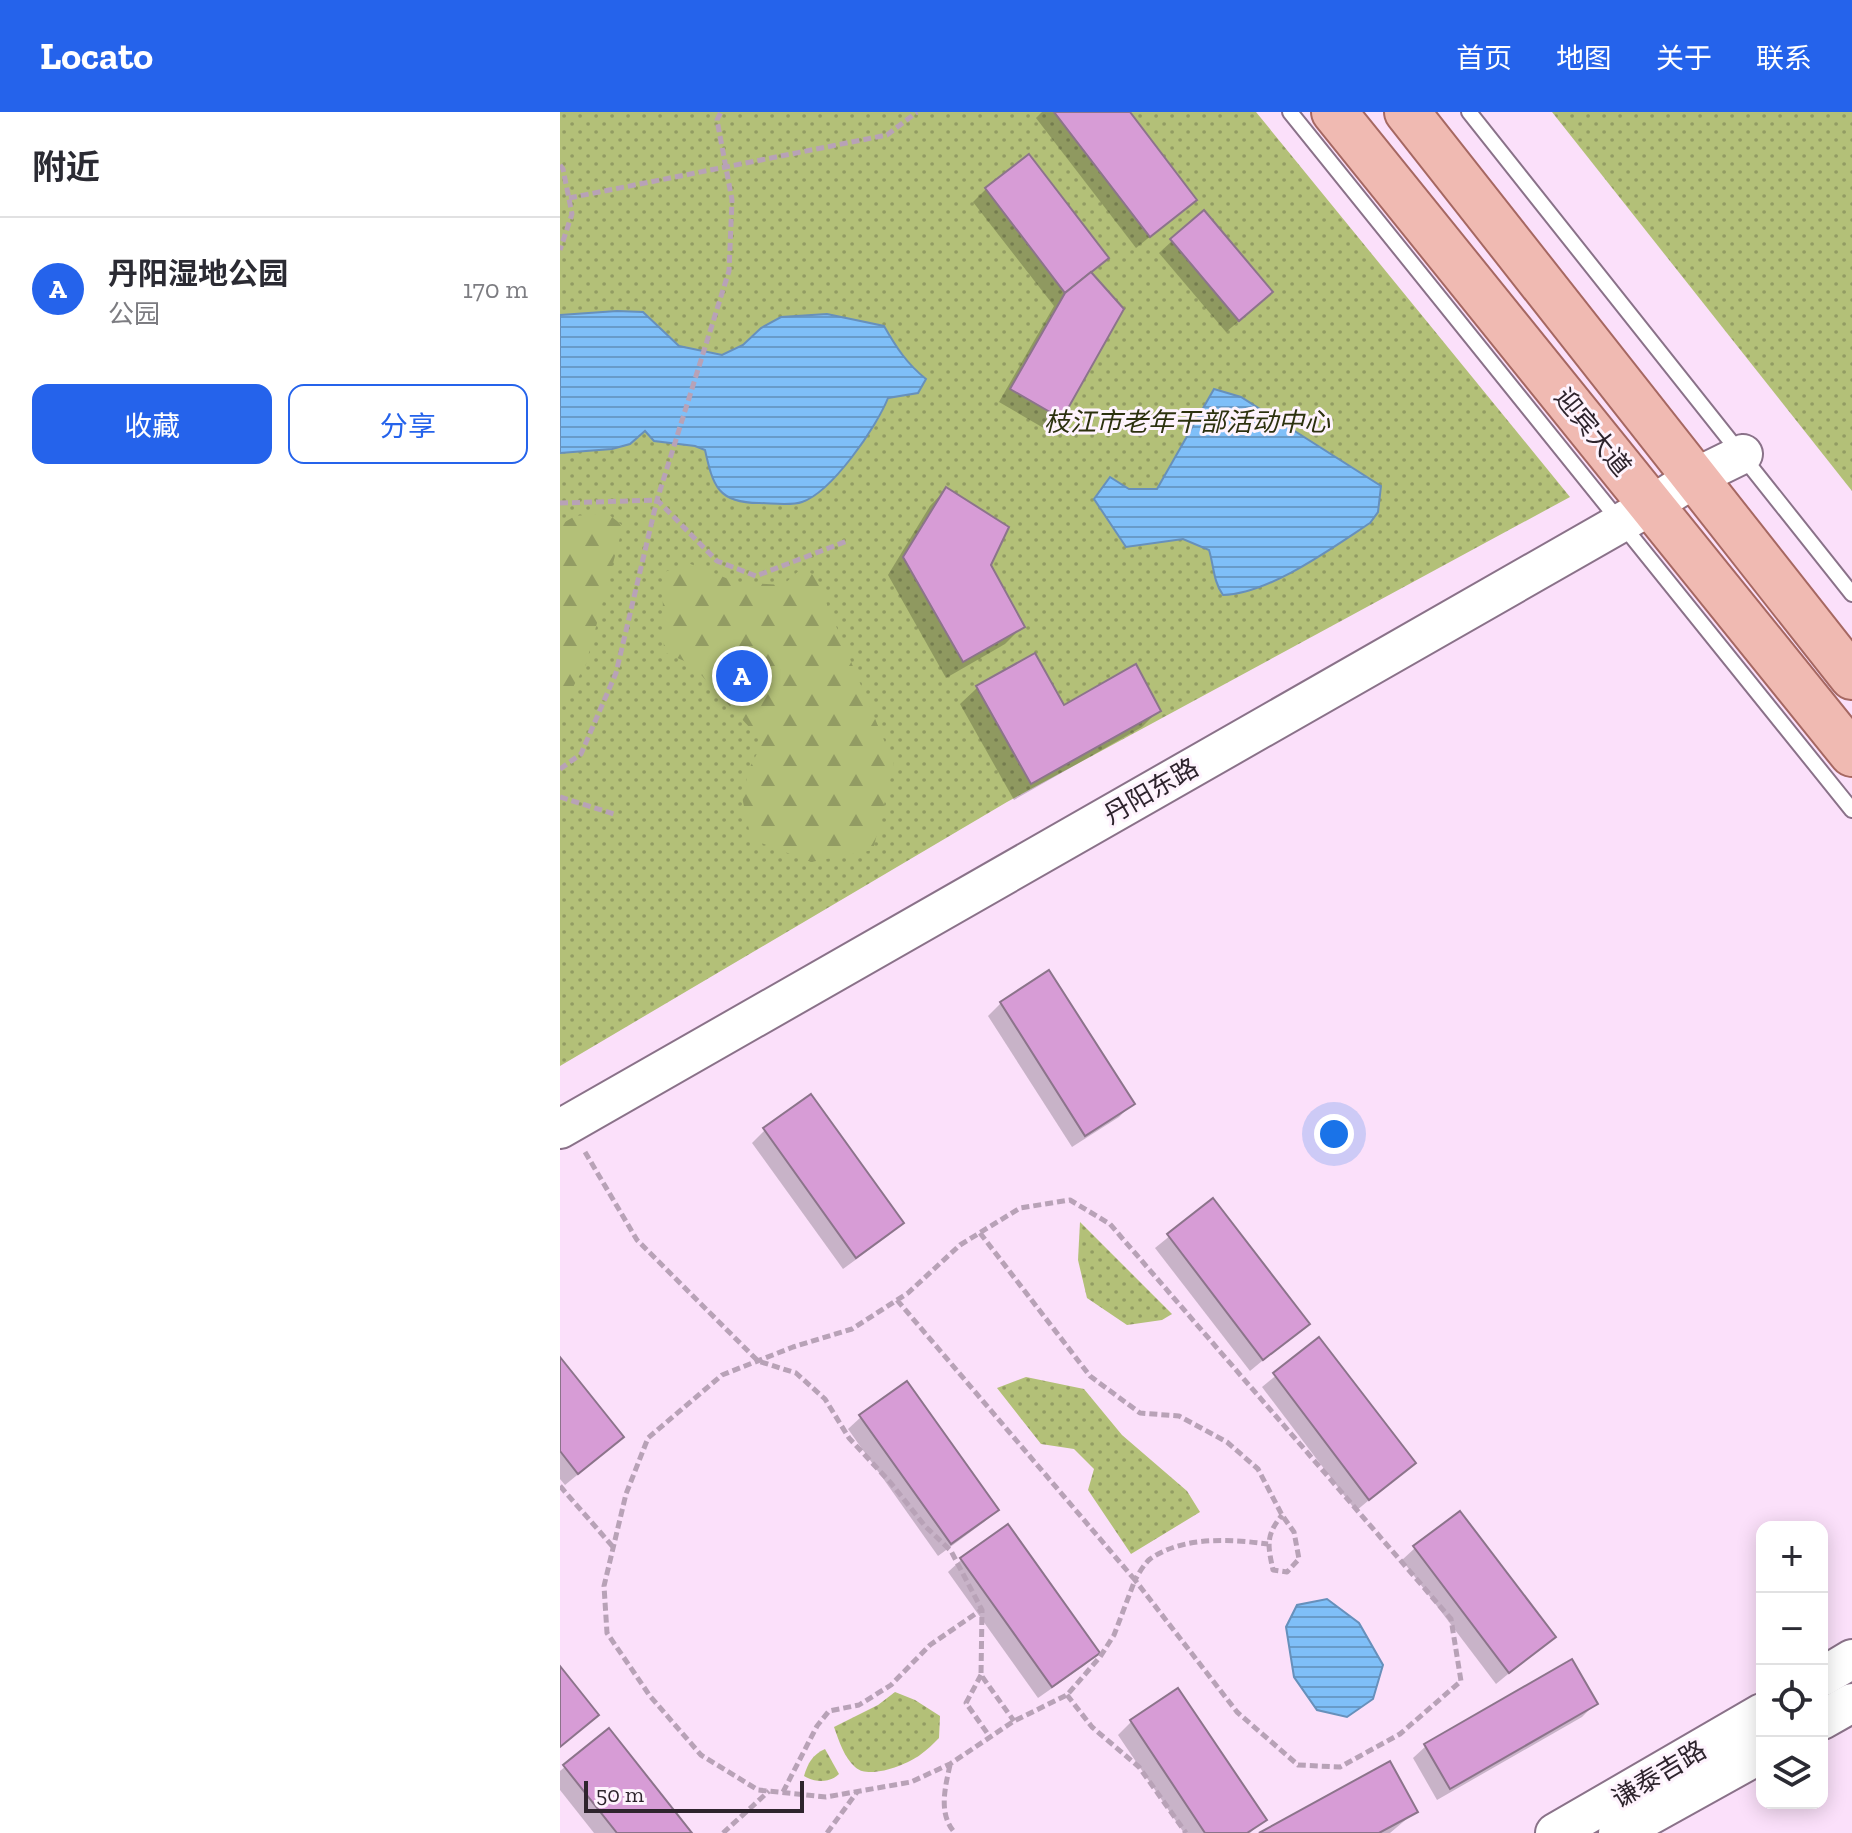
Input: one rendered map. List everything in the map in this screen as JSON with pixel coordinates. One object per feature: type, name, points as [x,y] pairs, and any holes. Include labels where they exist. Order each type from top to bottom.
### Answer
[{"type":"main road","name":"迎宾大道","points":[[1334,112],[1637,514],[1852,754]]},
{"type":"main road","name":"迎宾大道","points":[[1407,112],[1852,677]]},
{"type":"street","name":"丹阳东路","points":[[564,1127],[1637,514],[1694,478],[1743,454]]},
{"type":"street","points":[[1828,1673],[1852,1659]]},
{"type":"street","points":[[1828,1717],[1852,1703]]},
{"type":"street","name":"谦泰吉路","points":[[1555,1833],[1756,1716]]},
{"type":"street","name":"谦泰吉路","points":[[1618,1833],[1756,1756]]},
{"type":"lane","points":[[1290,112],[1637,514],[1852,810]]},
{"type":"lane","points":[[1469,112],[1852,594]]},
{"type":"path","points":[[560,769],[581,754],[616,673],[657,500],[729,271],[732,200],[717,120],[721,112]]},
{"type":"path","points":[[569,198],[887,135],[917,112]]},
{"type":"path","points":[[560,165],[572,214],[560,250]]},
{"type":"path","points":[[560,503],[657,500],[717,561],[756,576],[847,541]]},
{"type":"path","points":[[560,797],[614,814]]},
{"type":"path","points":[[564,1127],[637,1240],[758,1361],[796,1373],[825,1399],[849,1438],[925,1526],[951,1551],[982,1610],[981,1675],[966,1703],[990,1737]]},
{"type":"path","points":[[897,1300],[1135,1580],[1237,1712],[1298,1765],[1340,1767],[1400,1734],[1461,1681],[1451,1619],[1110,1224],[1070,1200],[1020,1208],[960,1245],[897,1300],[852,1329],[793,1347],[722,1375],[648,1438],[626,1494],[604,1586],[607,1633],[650,1696],[701,1755],[758,1790],[826,1797],[911,1782],[950,1764],[1014,1721],[1067,1695],[1100,1657],[1114,1635],[1135,1580],[1149,1560],[1180,1546],[1226,1538],[1268,1544]]},
{"type":"path","points":[[980,1233],[1090,1376],[1140,1413],[1179,1416],[1227,1442],[1258,1469],[1294,1532],[1299,1559],[1287,1572],[1273,1570],[1268,1544],[1272,1528],[1282,1515]]},
{"type":"path","points":[[560,1486],[614,1548]]},
{"type":"path","points":[[783,1792],[817,1726],[829,1711],[859,1705],[891,1685],[930,1645],[982,1610]]},
{"type":"path","points":[[981,1675],[1014,1721]]},
{"type":"path","points":[[1067,1695],[1092,1727],[1139,1767],[1186,1833]]},
{"type":"path","points":[[950,1764],[943,1795],[947,1824],[955,1833]]},
{"type":"path","points":[[723,1833],[769,1791]]},
{"type":"path","points":[[827,1833],[858,1791]]},
{"type":"green space","name":"枝江市老年干部活动中心","points":[[560,112],[1256,112],[1570,497],[1007,802],[560,1066]]},
{"type":"green space","points":[[1552,112],[1852,112],[1852,491]]},
{"type":"green space","points":[[607,513],[623,526],[586,664],[560,710],[560,525],[575,516]]},
{"type":"green space","points":[[688,563],[736,582],[783,585],[802,568],[815,576],[894,764],[873,850],[811,862],[751,839],[742,797],[750,767],[763,742],[691,664],[664,652],[662,573]]},
{"type":"green space","points":[[1080,1222],[1172,1314],[1162,1320],[1127,1325],[1087,1298],[1078,1260]]},
{"type":"green space","points":[[1026,1377],[1084,1389],[1122,1435],[1187,1491],[1200,1512],[1131,1554],[1088,1490],[1094,1469],[1074,1449],[1041,1444],[997,1388]]},
{"type":"green space","points":[[895,1692],[940,1716],[939,1738],[906,1763],[878,1772],[861,1771],[848,1758],[834,1727],[878,1705]]},
{"type":"green space","points":[[825,1749],[839,1774],[822,1781],[804,1776],[811,1760]]},
{"type":"water","points":[[643,312],[679,346],[722,355],[743,345],[761,328],[781,317],[827,314],[884,326],[902,355],[926,379],[918,393],[888,398],[852,457],[814,496],[792,504],[734,500],[715,483],[705,450],[654,441],[645,431],[630,444],[612,449],[560,453],[560,315]]},
{"type":"water","points":[[1214,389],[1241,397],[1381,486],[1378,512],[1370,523],[1319,557],[1280,578],[1241,593],[1223,595],[1215,579],[1209,550],[1183,539],[1126,547],[1094,499],[1110,477],[1129,489],[1157,489]]},
{"type":"water","points":[[1327,1599],[1359,1623],[1383,1665],[1373,1699],[1347,1717],[1317,1710],[1294,1677],[1286,1627],[1297,1605]]},
{"type":"building","points":[[1054,112],[1130,112],[1197,200],[1150,237]]},
{"type":"building","points":[[1029,154],[1109,258],[1065,293],[985,188]]},
{"type":"building","points":[[1204,210],[1273,292],[1239,321],[1170,239]]},
{"type":"building","points":[[1091,272],[1124,309],[1062,419],[1010,389],[1065,293]]},
{"type":"building","points":[[946,487],[1009,527],[991,565],[1025,627],[963,662],[903,557]]},
{"type":"building","points":[[1035,653],[1064,705],[1136,664],[1161,711],[1031,784],[976,686]]},
{"type":"building","points":[[1049,970],[1135,1104],[1085,1136],[1000,1002]]},
{"type":"building","points":[[811,1094],[904,1223],[856,1258],[763,1128]]},
{"type":"building","points":[[1213,1198],[1310,1324],[1263,1360],[1167,1234]]},
{"type":"building","points":[[1319,1337],[1416,1463],[1369,1500],[1273,1373]]},
{"type":"building","points":[[560,1357],[624,1437],[578,1474],[560,1451]]},
{"type":"building","points":[[907,1381],[999,1510],[951,1544],[859,1415]]},
{"type":"building","points":[[1460,1511],[1556,1637],[1509,1673],[1413,1546]]},
{"type":"building","points":[[1008,1524],[1100,1653],[1052,1687],[960,1558]]},
{"type":"building","points":[[1572,1659],[1598,1704],[1450,1789],[1424,1744]]},
{"type":"building","points":[[560,1666],[599,1715],[560,1747]]},
{"type":"building","points":[[1178,1688],[1267,1820],[1247,1833],[1205,1833],[1130,1720]]},
{"type":"building","points":[[609,1728],[692,1833],[617,1833],[563,1765]]},
{"type":"building","points":[[1390,1761],[1418,1812],[1379,1833],[1259,1833]]},
{"type":"place","name":"丹阳湿地公园","points":[[742,676]]}]
